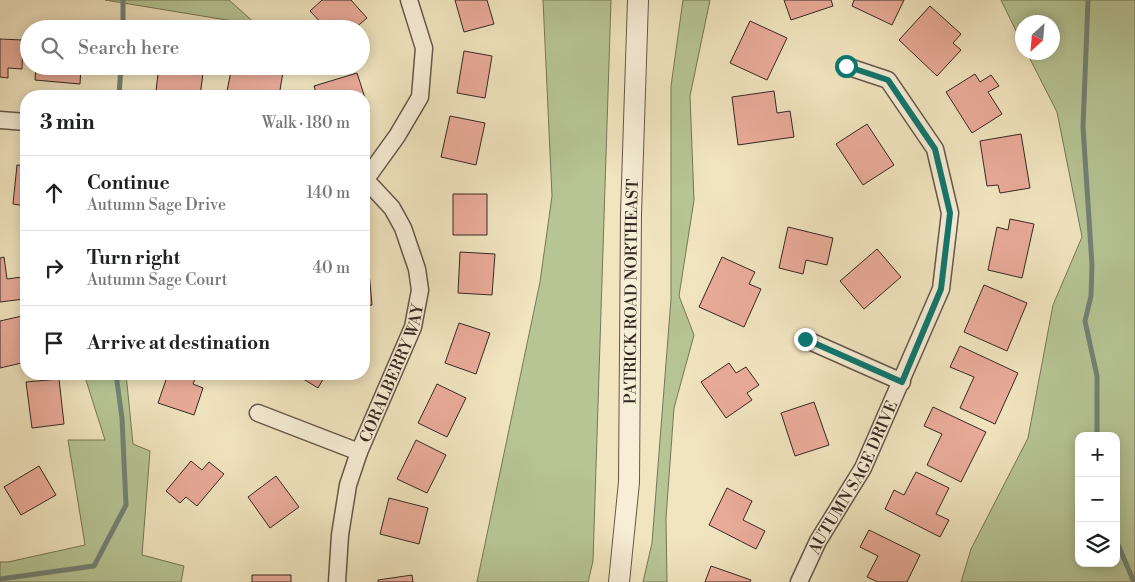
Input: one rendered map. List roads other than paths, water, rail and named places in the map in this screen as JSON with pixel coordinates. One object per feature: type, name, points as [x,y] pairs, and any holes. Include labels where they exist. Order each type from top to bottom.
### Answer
[{"type":"street","points":[[370,171],[397,136],[420,97],[424,48],[409,0]]},
{"type":"street","name":"PATRICK ROAD NORTHEAST","points":[[619,582],[629,482],[631,214],[638,0]]},
{"type":"street","name":"AUTUMN SAGE DRIVE","points":[[799,582],[818,541],[863,468],[941,289],[950,213],[935,149],[888,80],[846,66]]},
{"type":"street","points":[[0,120],[20,122]]},
{"type":"street","name":"CORALBERRY WAY","points":[[336,582],[346,493],[359,452],[413,327],[420,290],[416,269],[403,228],[392,208],[370,184]]},
{"type":"street","points":[[805,339],[902,382]]},
{"type":"street","points":[[258,414],[359,452]]},
{"type":"waterway","points":[[123,0],[123,20]]},
{"type":"waterway","points":[[1088,0],[1083,127],[1092,265],[1091,296],[1085,321],[1097,376],[1097,432]]},
{"type":"waterway","points":[[119,90],[120,75]]},
{"type":"waterway","points":[[0,579],[94,566],[126,505],[122,418],[117,380]]},
{"type":"waterway","points":[[1120,549],[1134,582]]}]
